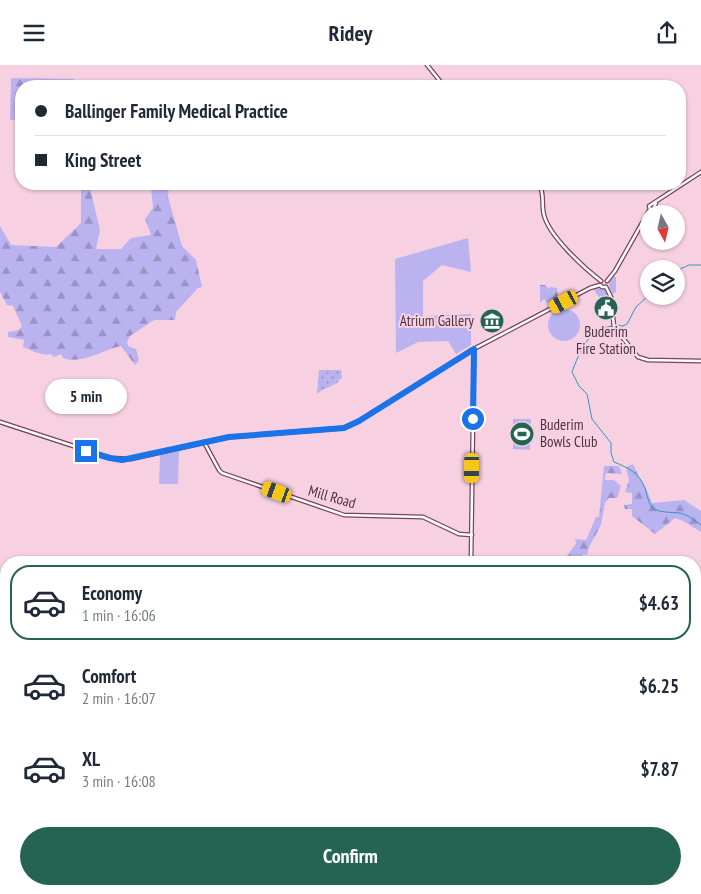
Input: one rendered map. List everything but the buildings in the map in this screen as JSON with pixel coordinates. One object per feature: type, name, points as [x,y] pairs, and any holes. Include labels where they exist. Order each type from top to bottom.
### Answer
[{"type":"main road","points":[[427,65],[439,80]]},
{"type":"main road","points":[[686,182],[701,172]]},
{"type":"main road","points":[[541,190],[544,214],[548,224],[567,251],[601,281],[603,279],[607,281]]},
{"type":"main road","points":[[674,190],[657,201],[653,205],[653,209],[650,209],[616,271],[607,281],[606,287],[612,299],[614,327],[638,357],[648,360],[701,361]]},
{"type":"main road","points":[[600,285],[601,281]]},
{"type":"main road","points":[[0,422],[115,459],[131,459],[229,437],[336,429],[348,426],[474,349],[578,294],[600,285],[606,287]]},
{"type":"main road","points":[[471,556],[474,349]]},
{"type":"main road","name":"Mill Road","points":[[204,442],[222,473],[336,513],[349,516],[422,517],[459,534],[472,535]]},
{"type":"green space","points":[[11,78],[74,79],[15,80],[15,120],[10,120]]},
{"type":"green space","points":[[81,190],[90,190],[100,230],[96,249],[121,249],[131,238],[151,235],[145,219],[153,208],[151,190],[169,190],[168,197],[182,246],[196,260],[202,287],[198,288],[176,312],[175,320],[154,320],[130,336],[127,342],[128,346],[136,349],[139,360],[135,365],[121,346],[85,358],[70,360],[63,358],[61,354],[54,357],[51,354],[37,353],[23,347],[24,340],[8,337],[8,332],[19,330],[22,326],[13,306],[7,305],[0,292],[0,226],[11,245],[56,247],[81,223]]},
{"type":"green space","points":[[468,238],[471,272],[442,265],[423,281],[423,316],[471,314],[471,345],[456,354],[448,341],[418,342],[396,353],[395,259]]},
{"type":"green space","points":[[613,276],[616,277],[616,292],[613,294],[609,288],[609,280]]},
{"type":"green space","points":[[540,285],[545,285],[549,289],[550,287],[557,288],[558,295],[555,300],[547,303],[544,299],[540,303]]},
{"type":"green space","points":[[599,288],[607,291],[610,299],[601,300],[594,290]]},
{"type":"green space","points":[[564,309],[575,314],[580,325],[575,336],[564,341],[553,336],[548,325],[553,314]]},
{"type":"green space","points":[[319,370],[341,370],[342,377],[337,383],[317,393]]},
{"type":"green space","name":"Buderim Bowls Club","points":[[513,419],[531,419],[530,450],[513,449]]},
{"type":"green space","points":[[179,451],[178,484],[159,484],[160,455]]},
{"type":"green space","points":[[633,464],[652,503],[684,500],[701,511],[701,532],[675,518],[655,534],[632,516],[632,509],[625,509],[624,505],[632,504],[632,493],[625,492],[629,480],[626,467]]},
{"type":"green space","points":[[604,466],[619,466],[622,474],[606,473],[605,480],[614,480],[621,486],[617,498],[609,498],[605,503],[601,525],[589,547],[587,555],[567,556],[576,544],[575,539],[586,540],[596,517],[599,517]]},
{"type":"waterway","points":[[685,267],[701,265]]},
{"type":"waterway","points":[[617,325],[623,326],[627,324],[640,303]]},
{"type":"waterway","points":[[612,326],[597,331],[591,336],[578,356],[572,372],[579,386],[587,394],[592,419],[611,443],[611,453],[614,462],[629,469],[640,478],[652,508],[662,512],[683,514],[701,525]]},
{"type":"place","name":"Buderim Fire Station","points":[[606,308]]},
{"type":"place","name":"Atrium Gallery","points":[[492,321]]},
{"type":"place","name":"Buderim Bowls Club","points":[[522,434]]},
{"type":"route","points":[[86,451],[122,460],[229,437],[344,428],[359,421],[474,349],[473,419]]}]
